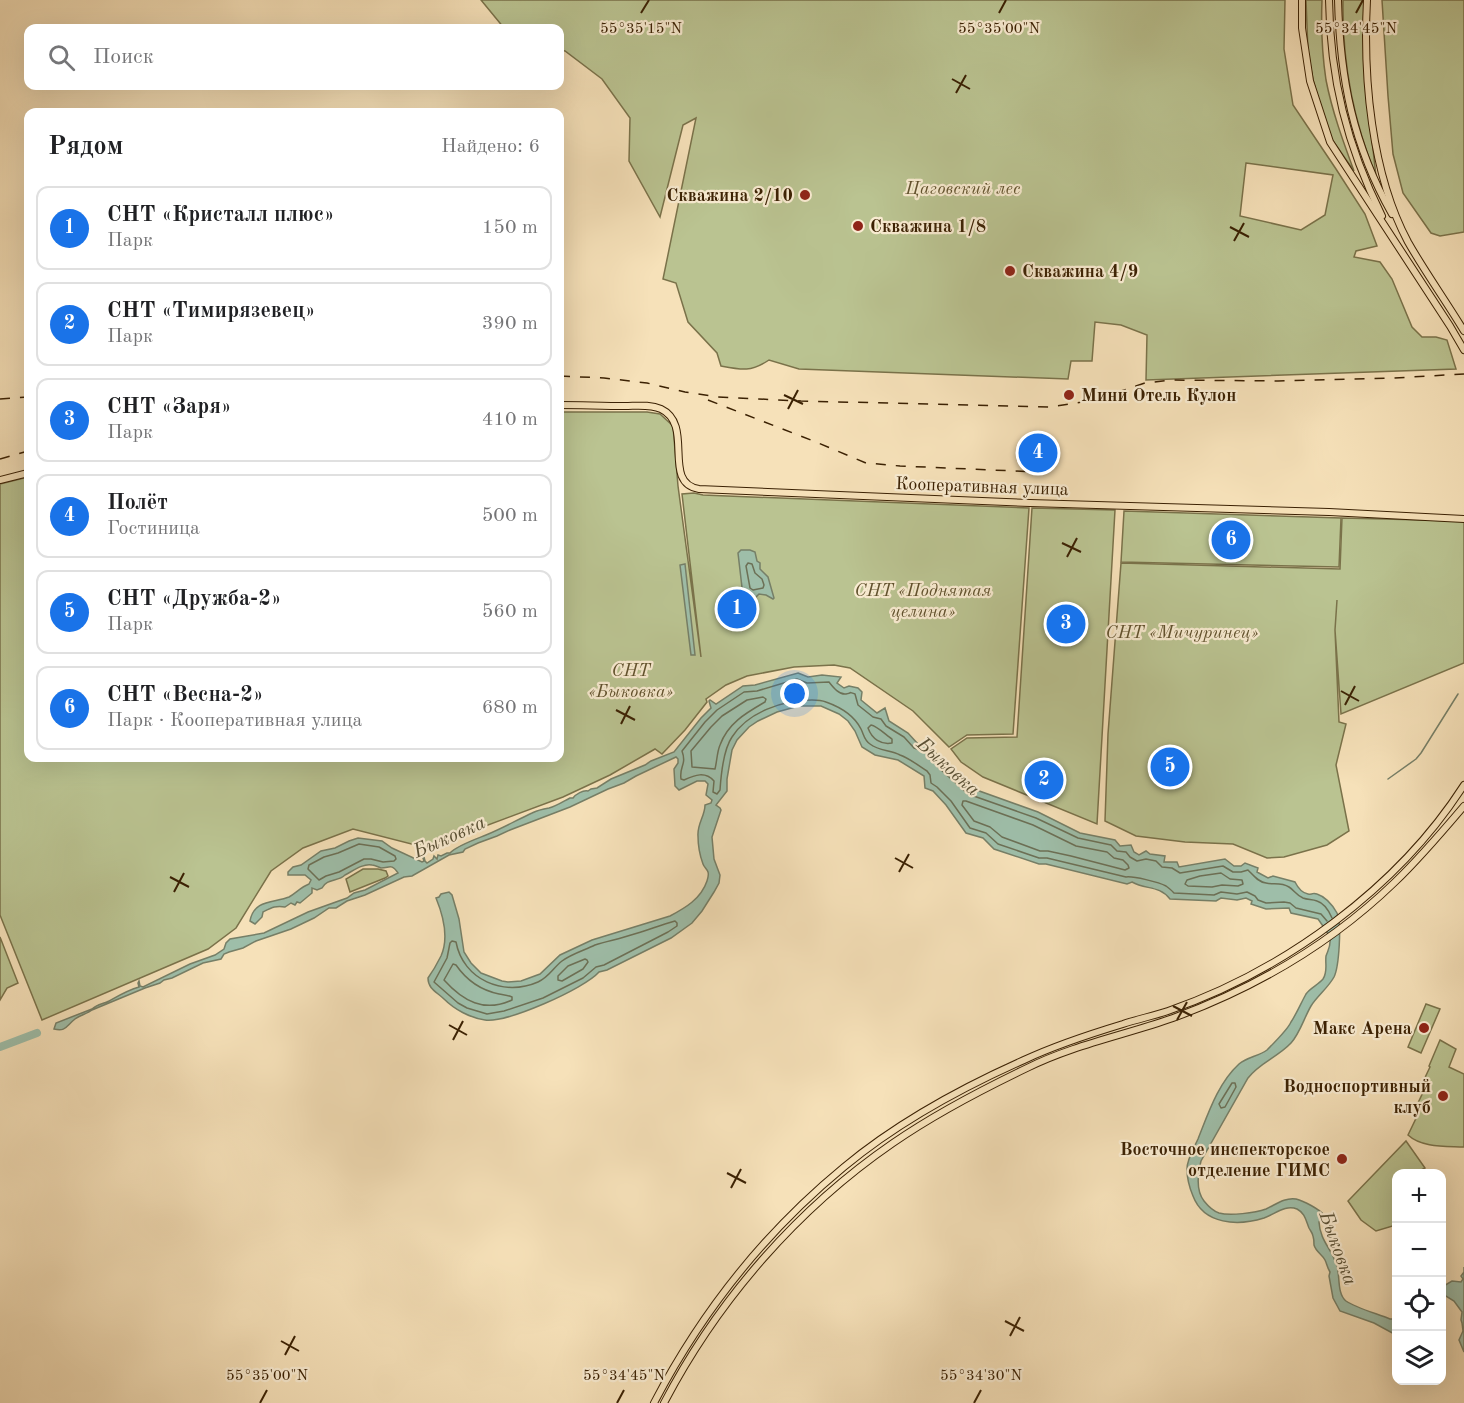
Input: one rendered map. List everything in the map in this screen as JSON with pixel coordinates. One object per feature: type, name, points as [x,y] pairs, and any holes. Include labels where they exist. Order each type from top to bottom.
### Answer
[{"type":"main road","points":[[1302,0],[1302,27],[1310,81],[1330,142],[1464,350]]},
{"type":"main road","points":[[1329,0],[1334,67],[1347,129],[1360,168],[1395,241]]},
{"type":"main road","points":[[1338,0],[1340,41],[1348,101],[1369,169],[1408,241],[1463,330]]},
{"type":"main road","points":[[1367,0],[1367,67],[1374,140],[1387,190],[1408,241]]},
{"type":"main road","name":"Кооперативная улица","points":[[564,405],[648,406],[663,410],[675,422],[679,465],[683,480],[688,486],[699,489],[1464,519]]},
{"type":"main road","points":[[0,480],[24,474]]},
{"type":"main road","points":[[1442,817],[1464,777]]},
{"type":"main road","points":[[654,1403],[695,1332],[755,1253],[801,1205],[845,1166],[887,1135],[948,1097],[1026,1059],[1115,1026],[1168,1011],[1215,992],[1289,953],[1345,914],[1389,876],[1424,840],[1464,785]]},
{"type":"main road","points":[[664,1403],[703,1337],[761,1260],[808,1212],[850,1175],[893,1143],[951,1106],[1030,1066],[1217,1000],[1294,960],[1347,923],[1394,882],[1431,845],[1464,804]]},
{"type":"green space","name":"Цаговский лес","points":[[481,0],[1285,0],[1284,49],[1293,105],[1365,214],[1377,246],[1356,251],[1354,257],[1380,262],[1392,279],[1412,327],[1422,337],[1447,340],[1456,369],[1146,380],[1147,335],[1121,325],[1095,322],[1092,361],[1071,361],[1068,379],[799,369],[769,360],[757,367],[746,369],[721,366],[717,353],[688,322],[676,283],[663,279],[696,118],[683,125],[660,217],[629,161],[630,118],[602,79],[565,51],[564,24],[501,24]],"holes":[[[1246,163],[1333,175],[1325,215],[1301,230],[1240,216]]]},
{"type":"green space","points":[[1306,0],[1322,0],[1322,40],[1326,80],[1354,171],[1331,138],[1313,80],[1308,52]]},
{"type":"green space","points":[[1343,0],[1364,0],[1368,105],[1376,176],[1361,133],[1350,90],[1344,45]]},
{"type":"green space","points":[[1382,0],[1464,0],[1464,232],[1440,236],[1431,233],[1403,193],[1393,154]]},
{"type":"green space","points":[[564,412],[647,412],[660,414],[673,426],[678,486],[701,657],[682,494],[1029,508],[1013,734],[967,735],[949,747],[913,711],[850,668],[834,665],[794,667],[747,676],[726,685],[706,699],[707,702],[685,730],[662,754],[655,749],[610,775],[563,797],[440,843],[431,849],[353,829],[303,848],[271,871],[236,928],[208,949],[42,1020],[0,915],[0,484],[24,478],[24,762],[564,762]]},
{"type":"green space","points":[[1032,508],[1115,510],[1097,824],[983,777],[961,762],[951,749],[967,738],[1017,737]]},
{"type":"green space","points":[[1124,511],[1341,518],[1339,567],[1121,562]]},
{"type":"green space","name":"СНТ «Мичуринец»","points":[[1342,518],[1464,521],[1464,663],[1341,714],[1335,630],[1339,722],[1346,724],[1336,765],[1349,831],[1327,845],[1284,857],[1267,858],[1233,844],[1185,842],[1136,836],[1105,821],[1108,734],[1121,563],[1340,569]]},
{"type":"green space","points":[[363,869],[386,871],[388,876],[350,892],[346,879]]},
{"type":"green space","points":[[0,937],[18,983],[7,988],[0,1000]]},
{"type":"green space","name":"Макс Арена","points":[[1426,1004],[1440,1009],[1421,1053],[1408,1047]]},
{"type":"green space","name":"Водноспортивный клуб","points":[[1440,1040],[1456,1049],[1449,1067],[1464,1074],[1464,1147],[1427,1144],[1408,1135],[1421,1108],[1417,1105],[1426,1086],[1422,1084]]},
{"type":"green space","points":[[1406,1141],[1425,1168],[1392,1169],[1392,1226],[1376,1231],[1361,1220],[1348,1201]]},
{"type":"water","points":[[741,550],[755,552],[760,569],[768,577],[773,599],[759,594],[751,598],[748,595],[743,596],[738,553]]},
{"type":"water","points":[[685,564],[695,655],[691,655],[680,565]]},
{"type":"water","points":[[798,673],[808,677],[822,675],[841,677],[837,683],[844,688],[849,686],[858,688],[862,692],[861,700],[877,713],[885,708],[889,721],[908,733],[918,744],[931,747],[944,764],[971,788],[1038,812],[1080,833],[1115,840],[1120,846],[1131,845],[1134,852],[1139,855],[1146,851],[1150,854],[1165,856],[1164,862],[1177,862],[1179,867],[1225,859],[1234,866],[1241,866],[1245,863],[1258,868],[1257,872],[1268,878],[1273,876],[1295,882],[1304,893],[1317,894],[1329,902],[1339,918],[1340,935],[1334,977],[1311,1006],[1291,1043],[1248,1078],[1201,1161],[1199,1187],[1204,1201],[1215,1211],[1224,1214],[1256,1212],[1292,1199],[1319,1210],[1324,1215],[1319,1222],[1320,1229],[1337,1266],[1343,1298],[1350,1304],[1392,1319],[1392,1333],[1374,1323],[1340,1311],[1333,1298],[1330,1272],[1324,1258],[1315,1247],[1305,1217],[1300,1211],[1289,1208],[1254,1221],[1223,1221],[1213,1218],[1198,1206],[1188,1179],[1189,1157],[1214,1099],[1225,1080],[1239,1064],[1267,1050],[1289,1025],[1306,994],[1325,976],[1330,939],[1318,919],[1291,913],[1289,908],[1266,909],[1251,904],[1252,901],[1246,898],[1237,900],[1221,898],[1216,901],[1170,899],[1157,890],[1132,882],[1127,884],[1039,864],[994,849],[983,838],[966,833],[946,805],[933,791],[925,788],[924,776],[898,760],[875,755],[862,747],[848,721],[821,706],[799,706],[777,712],[749,727],[737,740],[732,750],[727,791],[716,805],[721,810],[712,837],[714,859],[720,875],[719,883],[692,923],[671,938],[599,972],[578,987],[545,1004],[510,1016],[485,1020],[457,1010],[433,990],[428,978],[441,956],[445,942],[443,919],[436,898],[449,892],[452,895],[459,919],[464,952],[471,963],[481,973],[508,982],[521,981],[540,974],[560,955],[592,940],[670,916],[681,910],[697,898],[708,879],[708,872],[700,854],[698,832],[705,805],[711,803],[712,800],[706,795],[708,784],[705,781],[697,781],[679,790],[675,786],[674,769],[678,763],[676,757],[570,807],[478,843],[463,852],[449,855],[412,876],[404,877],[347,901],[336,908],[329,908],[291,929],[224,954],[221,959],[203,963],[92,1010],[77,1018],[64,1029],[54,1029],[56,1023],[139,987],[139,981],[140,986],[143,987],[190,964],[215,955],[224,949],[230,939],[264,933],[308,912],[365,890],[398,873],[392,867],[362,866],[327,883],[322,888],[317,890],[312,888],[312,893],[300,903],[271,908],[263,912],[262,917],[255,924],[250,921],[252,914],[260,905],[289,897],[309,884],[311,880],[305,875],[288,875],[288,872],[321,851],[335,848],[358,838],[382,841],[422,862],[424,857],[427,863],[434,856],[437,859],[438,855],[450,853],[461,845],[534,812],[555,806],[582,792],[597,788],[611,779],[674,752],[711,708],[710,700],[716,704],[743,686]]},
{"type":"water","points":[[1464,1272],[1464,1352],[1459,1340],[1463,1331],[1462,1312],[1454,1301],[1446,1296],[1446,1285],[1452,1281],[1461,1282],[1463,1279],[1461,1276]]},
{"type":"waterway","points":[[1388,779],[1421,753],[1458,694]]},
{"type":"waterway","name":"Быковка","points":[[0,1047],[37,1033]]},
{"type":"railway","points":[[564,376],[647,383],[718,397],[1051,407],[1094,400],[1145,383],[1171,380],[1278,381],[1464,374]]},
{"type":"railway","points":[[0,399],[24,397]]},
{"type":"railway","points":[[708,400],[866,463],[1038,472]]},
{"type":"railway","points":[[0,459],[24,452]]},
{"type":"place","name":"Скважина 2/10","points":[[805,195]]},
{"type":"place","name":"Скважина 1/8","points":[[858,226]]},
{"type":"place","name":"Скважина 4/9","points":[[1010,271]]},
{"type":"place","name":"Мини Отель Кулон","points":[[1069,395]]},
{"type":"place","name":"Полёт","points":[[1038,453]]},
{"type":"place","name":"СНТ «Весна-2»","points":[[1231,540]]},
{"type":"place","name":"СНТ «Кристалл плюс»","points":[[737,609]]},
{"type":"place","name":"СНТ «Заря»","points":[[1066,624]]},
{"type":"place","name":"СНТ «Дружба-2»","points":[[1170,767]]},
{"type":"place","name":"СНТ «Тимирязевец»","points":[[1044,780]]},
{"type":"place","name":"Макс Арена","points":[[1424,1028]]},
{"type":"place","name":"Водноспортивный клуб","points":[[1443,1096]]},
{"type":"place","name":"Восточное инспекторское отделение ГИМС","points":[[1342,1159]]},
{"type":"park label","name":"СНТ «Поднятая целина»","points":[[923,600]]},
{"type":"park label","name":"СНТ «Быковка»","points":[[631,680]]}]
